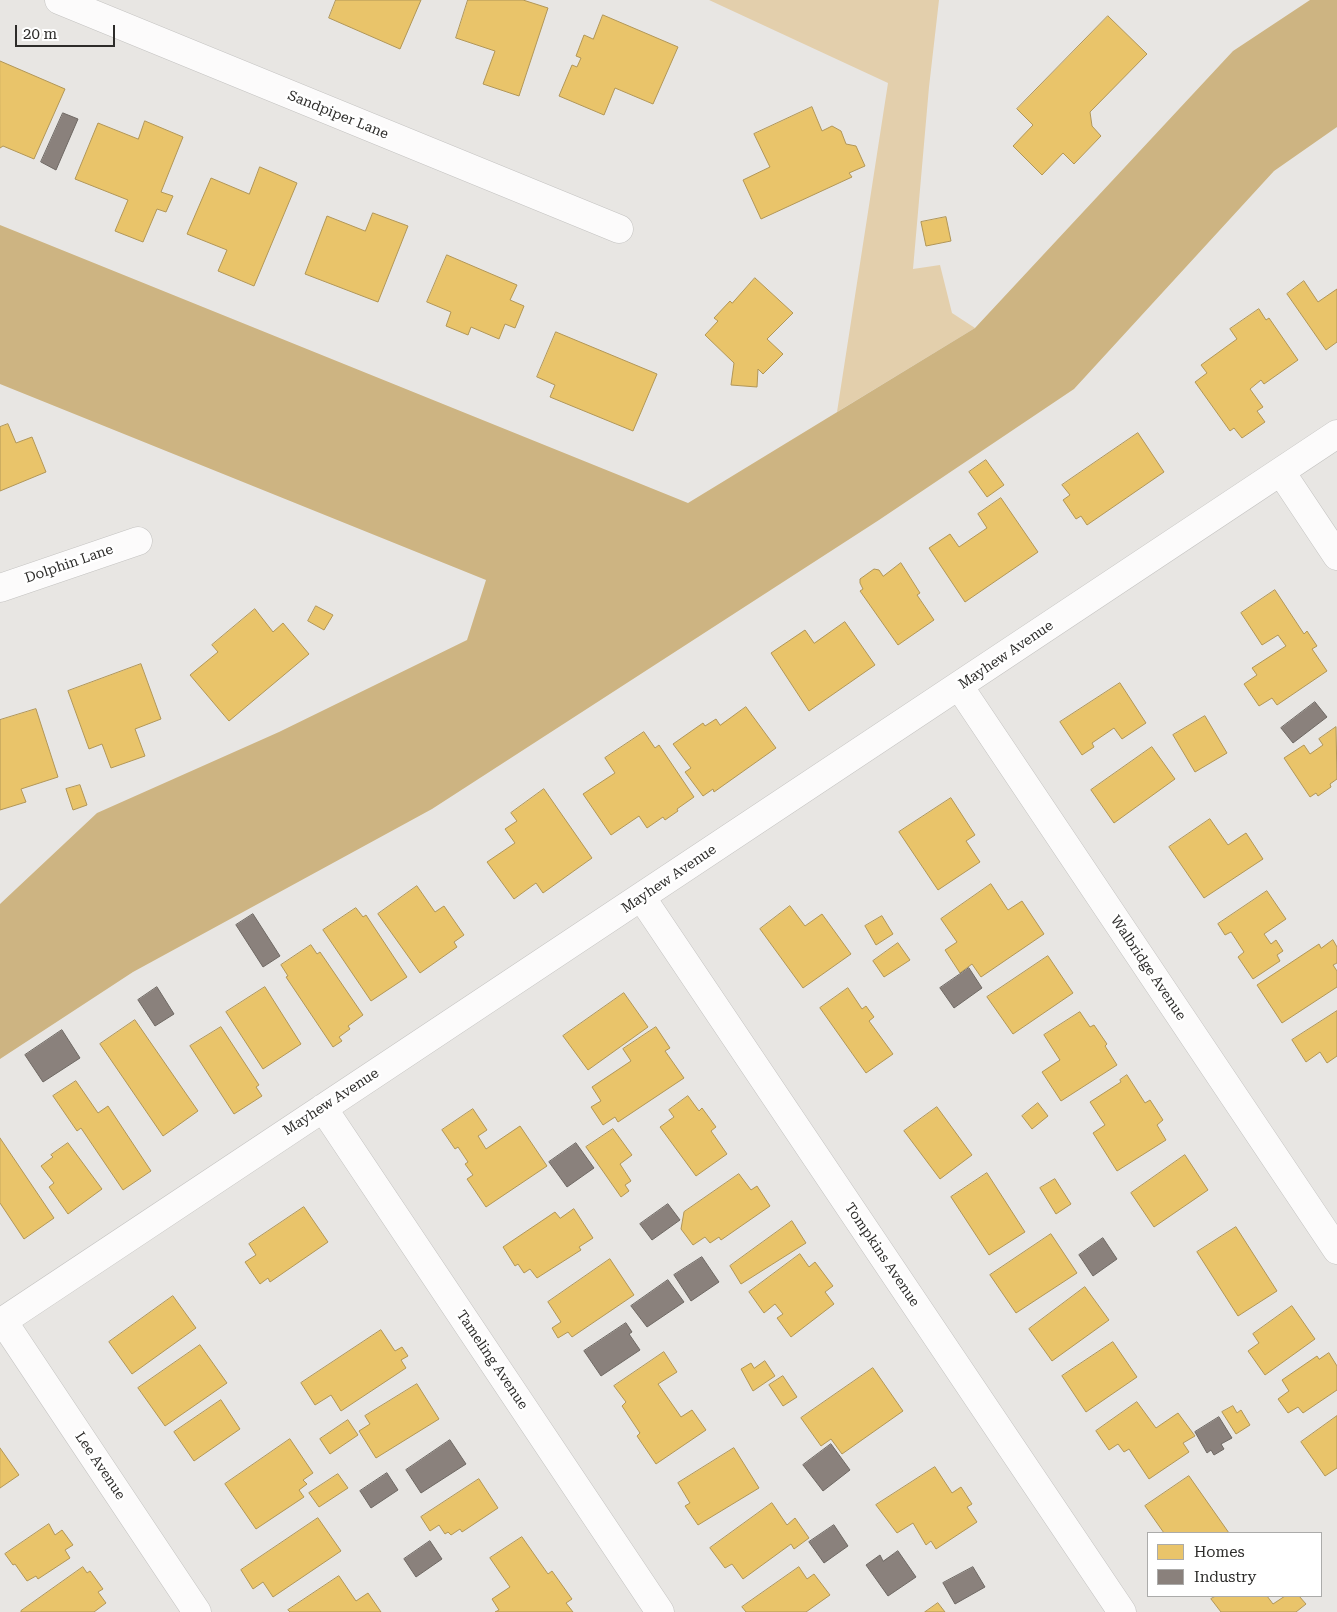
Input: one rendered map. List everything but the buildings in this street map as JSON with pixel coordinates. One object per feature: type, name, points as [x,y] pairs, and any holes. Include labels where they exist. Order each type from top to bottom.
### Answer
[{"type":"street","name":"Sandpiper Lane","points":[[59,0],[619,229]]},
{"type":"street","name":"Mayhew Avenue","points":[[1,1322],[642,898],[1337,434]]},
{"type":"street","points":[[1281,472],[1337,556]]},
{"type":"street","name":"Dolphin Lane","points":[[0,588],[138,540]]},
{"type":"street","name":"Walbridge Avenue","points":[[959,686],[1337,1250]]},
{"type":"street","name":"Tompkins Avenue","points":[[642,898],[1122,1612]]},
{"type":"street","name":"Tameling Avenue","points":[[323,1108],[660,1612]]},
{"type":"street","name":"Lee Avenue","points":[[1,1322],[197,1612]]},
{"type":"shaded area","points":[[709,0],[939,0],[929,87],[913,269],[940,265],[952,313],[975,328],[837,412],[888,83]]},
{"type":"shaded area","points":[[1310,0],[1337,0],[1337,127],[1274,171],[1074,389],[879,520],[432,809],[133,972],[0,1059],[0,904],[97,813],[279,732],[467,640],[486,580],[0,384],[0,225],[688,503],[975,328],[1233,51]]}]
